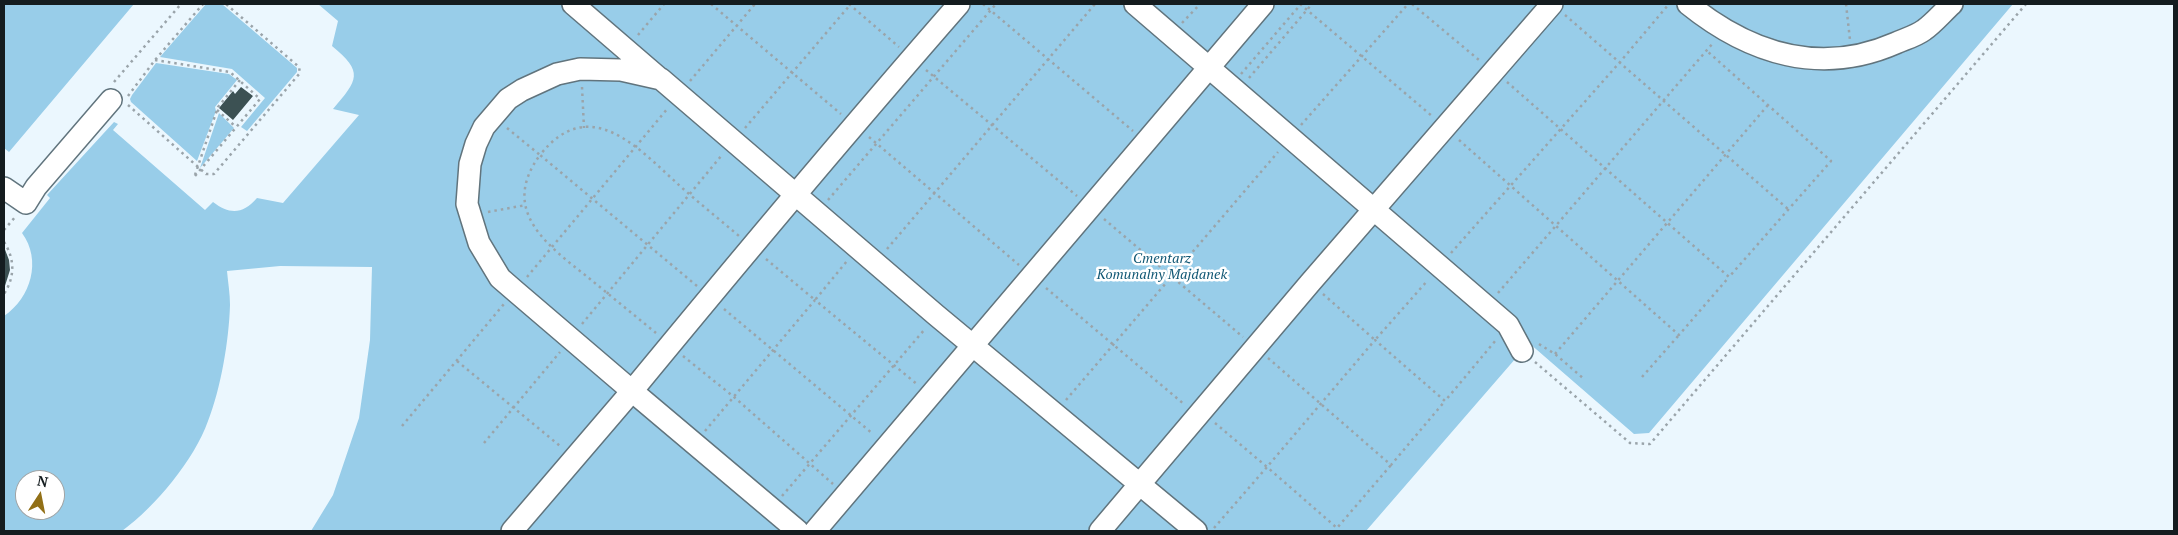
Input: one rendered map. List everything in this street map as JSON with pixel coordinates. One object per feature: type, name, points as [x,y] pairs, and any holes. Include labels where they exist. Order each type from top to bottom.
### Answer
[{"type":"street","points":[[573,4],[627,48],[679,95],[936,315],[1196,531]]},
{"type":"street","points":[[512,531],[959,4]]},
{"type":"street","points":[[1135,4],[1508,325],[1527,345]]},
{"type":"street","points":[[815,531],[968,341],[1203,63],[1244,4]]},
{"type":"street","points":[[1085,203],[1135,133],[1263,4]]},
{"type":"street","points":[[1688,4],[1723,30],[1740,39],[1777,52],[1819,60],[1875,52],[1924,31],[1952,4]]},
{"type":"street","points":[[1100,531],[1255,347],[1445,127],[1494,71],[1556,7]]},
{"type":"street","points":[[661,79],[620,70],[580,69],[546,78],[508,99],[492,115],[476,144],[470,164],[466,192],[469,215],[479,244],[500,278],[570,340],[798,531],[920,387],[968,341]]},
{"type":"street","points":[[4,188],[26,203],[36,187],[119,99]]},
{"type":"path","points":[[119,99],[206,174],[214,174],[300,73],[299,67],[226,4]]},
{"type":"path","points":[[627,48],[664,4]]},
{"type":"path","points":[[711,4],[1027,272],[1267,467],[1337,528],[1446,401],[1508,325]]},
{"type":"path","points":[[402,426],[756,4]]},
{"type":"path","points":[[484,443],[607,293],[850,4],[1255,347],[1391,465]]},
{"type":"path","points":[[983,4],[1135,133]]},
{"type":"path","points":[[818,213],[996,4]]},
{"type":"path","points":[[876,263],[934,192],[1095,4]]},
{"type":"path","points":[[1172,36],[1200,4]]},
{"type":"path","points":[[1234,89],[1300,4],[1445,127],[1679,335]]},
{"type":"path","points":[[1234,89],[1312,4]]},
{"type":"path","points":[[1055,413],[1290,138],[1408,4]]},
{"type":"path","points":[[1412,4],[1562,128],[1729,277]]},
{"type":"path","points":[[1212,531],[1439,266],[1669,4]]},
{"type":"path","points":[[1846,4],[1852,55]]},
{"type":"path","points":[[1527,345],[1630,443],[1650,444],[2026,4]]},
{"type":"path","points":[[1556,7],[1788,209]]},
{"type":"path","points":[[1486,307],[1723,30]]},
{"type":"path","points":[[1642,377],[1831,161],[1707,51]]},
{"type":"path","points":[[155,60],[230,72],[260,99],[199,168]]},
{"type":"path","points":[[580,69],[584,128]]},
{"type":"path","points":[[199,168],[217,110],[240,80]]},
{"type":"path","points":[[1555,354],[1768,105]]},
{"type":"path","points":[[217,110],[236,127]]},
{"type":"path","points":[[492,115],[877,437]]},
{"type":"path","points":[[835,487],[734,397],[552,248],[535,230],[526,205],[525,191],[533,165],[540,155],[557,136],[568,131],[584,128],[607,130],[618,134],[637,147],[689,195],[920,387]]},
{"type":"path","points":[[469,215],[526,205]]},
{"type":"path","points":[[4,230],[11,223]]},
{"type":"path","points":[[4,242],[10,254],[13,268],[10,282],[4,294]]},
{"type":"path","points":[[695,444],[857,248]]},
{"type":"path","points":[[1310,283],[1446,401]]},
{"type":"path","points":[[772,509],[936,315]]},
{"type":"path","points":[[1527,345],[1555,354],[1584,379]]},
{"type":"path","points":[[457,361],[575,458]]},
{"type":"green space","points":[[4,4],[134,4],[9,152],[4,148]]},
{"type":"green space","points":[[206,4],[222,4],[297,68],[297,72],[247,131],[241,127],[265,98],[232,69],[160,57]]},
{"type":"green space","name":"Cmentarz Komunalny Majdanek","points":[[318,4],[2013,4],[1649,433],[1634,434],[1529,343],[1366,531],[311,531],[333,495],[359,418],[370,340],[372,267],[280,266],[227,271],[230,305],[228,333],[224,364],[213,408],[202,436],[184,466],[148,509],[122,531],[4,531],[4,316],[21,299],[31,278],[31,255],[22,233],[50,198],[47,195],[114,122],[118,124],[113,130],[205,210],[213,202],[231,211],[241,210],[257,198],[283,203],[359,115],[333,109],[348,91],[354,76],[349,63],[332,46],[338,21]]},
{"type":"green space","points":[[156,63],[229,74],[237,80],[215,107],[216,111],[197,161],[131,102],[132,95]]},
{"type":"green space","points":[[219,113],[234,128],[200,168]]},
{"type":"building","points":[[241,87],[253,96],[233,120],[219,108],[233,91],[235,94]]},
{"type":"building","points":[[4,247],[9,260],[10,270],[4,289]]}]
